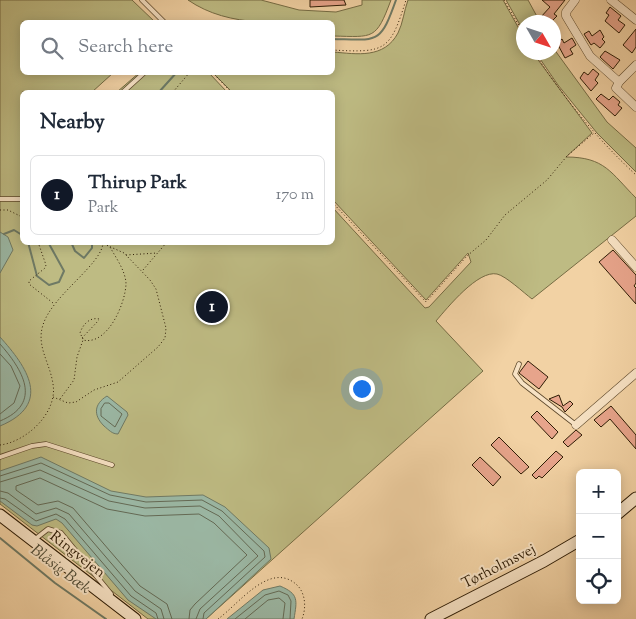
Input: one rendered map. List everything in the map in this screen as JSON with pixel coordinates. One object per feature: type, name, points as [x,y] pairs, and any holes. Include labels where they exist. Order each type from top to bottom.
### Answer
[{"type":"street","points":[[575,0],[567,10],[566,16],[590,56],[619,82]]},
{"type":"street","points":[[611,0],[636,20]]},
{"type":"street","points":[[636,65],[619,82],[617,90],[636,107]]},
{"type":"street","points":[[612,240],[636,267]]},
{"type":"street","points":[[576,425],[636,373]]},
{"type":"street","points":[[621,511],[636,498]]},
{"type":"street","name":"Ringvejen","points":[[0,515],[135,619]]},
{"type":"street","name":"Tørholmsvej","points":[[431,619],[544,561],[576,542]]},
{"type":"lane","points":[[142,0],[162,20]]},
{"type":"lane","points":[[125,90],[142,75]]},
{"type":"lane","points":[[0,200],[20,199]]},
{"type":"lane","points":[[519,364],[515,374],[522,383],[576,425]]},
{"type":"lane","points":[[0,457],[32,446],[46,444],[112,465]]},
{"type":"lane","points":[[33,541],[48,529],[62,533],[121,608]]},
{"type":"path","points":[[335,50],[364,52],[376,50],[386,44],[395,33],[406,0]]},
{"type":"path","points":[[504,0],[516,20]]},
{"type":"path","points":[[539,60],[556,85],[594,133],[636,175]]},
{"type":"path","points":[[175,90],[187,75]]},
{"type":"path","points":[[215,75],[229,90]]},
{"type":"path","points":[[335,205],[426,302],[468,256],[486,240],[505,215],[547,180],[567,156],[594,133]]},
{"type":"path","points":[[0,210],[8,210],[20,216]]},
{"type":"path","points":[[39,245],[46,265],[33,276],[29,284],[54,303]]},
{"type":"path","points":[[0,445],[31,432],[47,411],[53,397],[53,382],[40,340],[46,316],[54,303],[99,256],[103,245]]},
{"type":"path","points":[[142,271],[165,245]]},
{"type":"path","points":[[53,397],[76,402],[94,390],[118,382],[163,342],[166,328],[157,294],[150,280],[126,255],[110,246]]},
{"type":"path","points":[[83,339],[92,340],[102,334],[116,320],[120,311],[125,281],[110,246]]},
{"type":"path","points":[[126,255],[158,253]]},
{"type":"path","points":[[60,400],[74,380],[77,357],[83,339],[99,322],[98,319],[91,320],[82,327],[80,333],[83,339]]},
{"type":"path","points":[[218,619],[263,582],[276,578],[294,582],[301,590],[305,603],[302,619]]},
{"type":"shaded area","points":[[0,0],[132,0],[153,20],[20,20],[20,75],[111,75],[94,90],[20,90],[20,245],[335,245],[335,210],[425,308],[429,307],[471,262],[468,253],[426,300],[335,202],[335,90],[230,90],[215,75],[335,75],[335,52],[369,53],[378,51],[392,41],[400,29],[408,0],[503,0],[516,23],[516,60],[538,60],[592,133],[566,157],[590,160],[606,168],[636,198],[636,216],[532,299],[501,275],[489,274],[473,283],[436,321],[483,371],[206,619],[148,619],[0,504]]},
{"type":"shaded area","points":[[188,0],[261,0],[299,10],[336,12],[362,5],[362,0],[391,0],[377,29],[365,36],[335,36],[335,20],[239,20],[221,16]]},
{"type":"shaded area","points":[[506,0],[528,0],[536,15],[516,15],[516,18]]},
{"type":"shaded area","points":[[561,59],[607,122],[636,148],[636,172],[597,133],[558,85],[541,60]]},
{"type":"shaded area","points":[[137,75],[211,75],[225,90],[119,90]]},
{"type":"water","points":[[0,232],[8,237],[13,250],[0,273]]},
{"type":"water","points":[[0,337],[19,360],[26,373],[30,384],[30,396],[26,407],[16,417],[0,426]]},
{"type":"water","points":[[107,396],[127,412],[128,415],[118,434],[112,433],[98,418],[97,406]]},
{"type":"water","points":[[41,457],[111,491],[146,497],[203,495],[225,507],[269,548],[271,559],[206,619],[156,619],[128,600],[62,523],[56,519],[37,526],[32,525],[0,501],[0,471]]},
{"type":"water","points":[[280,586],[294,595],[296,607],[294,619],[227,619],[263,590]]},
{"type":"building","points":[[310,0],[344,0],[346,5],[310,7]]},
{"type":"building","points":[[542,0],[565,0],[554,14],[556,15],[543,15],[550,7]]},
{"type":"building","points":[[610,7],[621,16],[618,20],[625,25],[619,33],[605,21],[609,15],[606,13]]},
{"type":"building","points":[[636,29],[636,47],[632,53],[623,45]]},
{"type":"building","points":[[600,30],[604,37],[602,39],[605,42],[600,48],[594,43],[591,45],[584,34],[589,31],[592,36]]},
{"type":"building","points":[[572,38],[576,45],[570,49],[573,54],[565,58],[561,50],[562,39],[564,43]]},
{"type":"building","points":[[605,51],[620,60],[613,69],[600,57]]},
{"type":"building","points":[[593,69],[599,74],[595,80],[598,83],[591,91],[580,78],[584,72],[588,75]]},
{"type":"building","points":[[601,94],[609,100],[613,96],[620,102],[618,105],[622,108],[615,116],[596,99]]},
{"type":"building","points":[[613,250],[636,275],[634,286],[636,288],[636,304],[599,262]]},
{"type":"building","points":[[528,361],[548,377],[539,389],[519,373]]},
{"type":"building","points":[[559,395],[563,406],[570,401],[573,404],[565,412],[562,407],[549,399]]},
{"type":"building","points":[[611,406],[636,435],[636,449],[610,419],[601,427],[594,420]]},
{"type":"building","points":[[537,411],[558,432],[552,439],[531,417]]},
{"type":"building","points":[[576,430],[582,435],[568,447],[563,442]]},
{"type":"building","points":[[499,437],[529,467],[521,474],[491,445]]},
{"type":"building","points":[[556,451],[563,457],[542,478],[539,476],[536,479],[532,475]]},
{"type":"building","points":[[480,457],[501,477],[493,486],[472,465]]},
{"type":"waterway","points":[[335,39],[359,40],[375,37],[386,25],[396,0]]},
{"type":"waterway","points":[[161,90],[174,75]]},
{"type":"waterway","points":[[4,234],[14,230],[20,234]]},
{"type":"waterway","points":[[29,245],[37,276],[49,285],[59,282],[64,271],[50,245]]},
{"type":"waterway","points":[[72,245],[75,251],[84,258],[92,248],[92,245]]},
{"type":"waterway","name":"Blåsig Bæk","points":[[0,538],[55,583],[106,619]]},
{"type":"place","name":"Thirup Park","points":[[212,307]]}]
